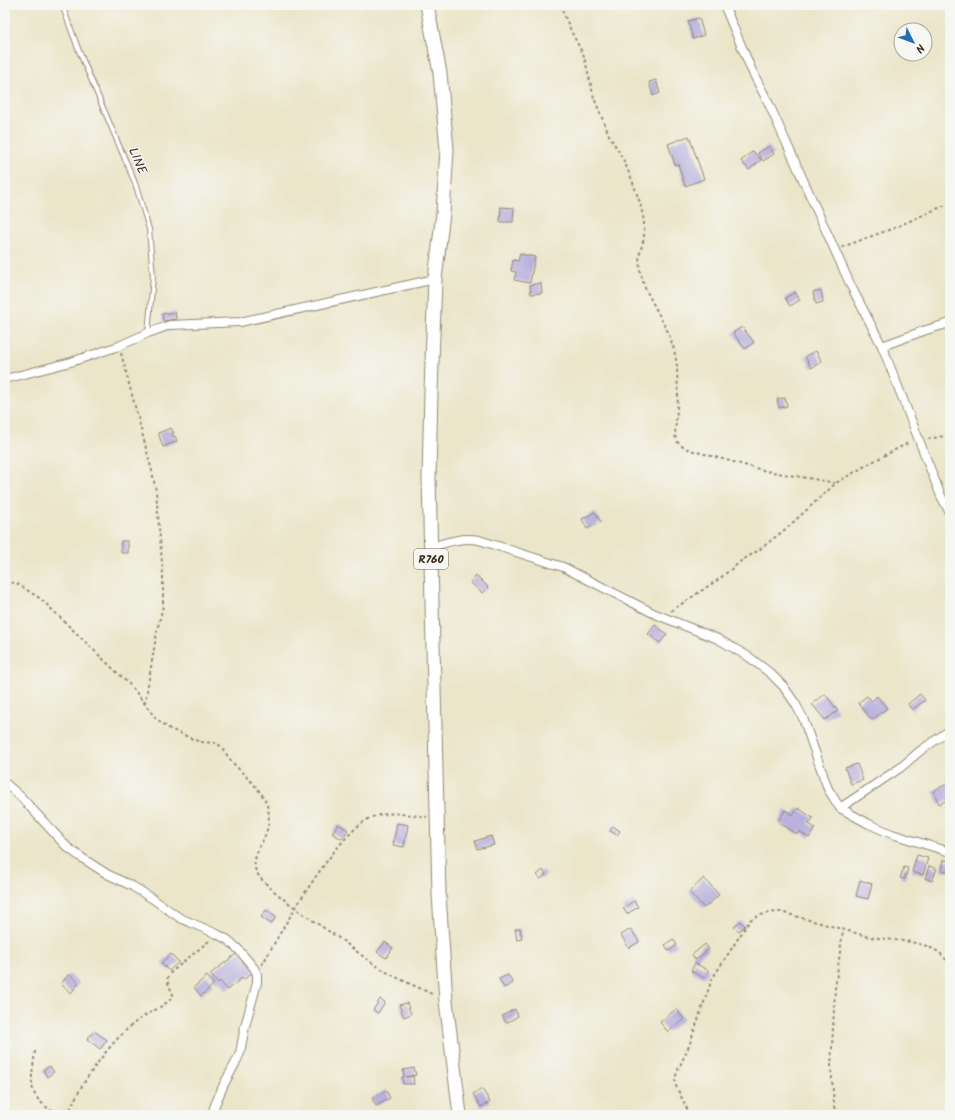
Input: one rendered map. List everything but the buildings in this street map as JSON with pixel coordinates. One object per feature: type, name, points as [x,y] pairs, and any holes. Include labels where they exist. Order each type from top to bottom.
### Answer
[{"type":"main road","name":"R760","points":[[427,5],[440,73],[447,150],[443,213],[435,279],[429,478],[439,894],[446,1001],[460,1115]]},
{"type":"street","points":[[724,5],[752,71],[768,102],[851,286],[882,346],[941,496],[950,513]]},
{"type":"street","points":[[5,379],[71,362],[119,346],[148,333],[170,326],[240,322],[435,279]]},
{"type":"street","points":[[882,346],[926,330],[950,324]]},
{"type":"street","points":[[431,547],[469,538],[489,542],[563,567],[662,616],[718,639],[749,657],[774,677],[795,703],[803,718],[828,789],[840,808],[869,824],[892,834],[950,852]]},
{"type":"street","points":[[840,808],[900,768],[920,751],[950,730]]},
{"type":"street","points":[[5,783],[20,796],[67,847],[107,874],[132,886],[153,899],[180,918],[228,940],[248,959],[258,974],[255,994],[245,1026],[240,1053],[220,1093],[212,1115]]},
{"type":"lane","name":"LINE","points":[[62,5],[81,57],[135,183],[149,229],[153,277],[148,333]]},
{"type":"path","points":[[560,5],[584,56],[594,98],[609,135],[623,159],[640,203],[644,221],[644,238],[639,256],[640,271],[645,288],[668,332],[676,360],[678,397],[675,434],[676,440],[679,444],[690,450],[766,471],[836,483]]},
{"type":"path","points":[[835,249],[894,228],[950,203]]},
{"type":"path","points":[[119,346],[152,470],[156,491],[161,549],[163,606],[145,703]]},
{"type":"path","points":[[662,616],[693,597],[758,550],[788,527],[836,483],[918,438],[950,435]]},
{"type":"path","points":[[5,582],[16,583],[41,598],[132,687],[154,716],[170,728],[200,742],[217,743],[233,763],[257,788],[267,801],[270,811],[266,832],[258,851],[255,868],[258,875],[296,909],[380,968],[446,1001]]},
{"type":"path","points":[[258,974],[270,950],[312,882],[351,832],[363,821],[374,816],[396,813],[438,819]]},
{"type":"path","points":[[690,1115],[676,1086],[675,1079],[677,1072],[689,1046],[712,980],[750,920],[771,912],[781,912],[870,937],[911,942],[927,946],[939,952],[950,964]]},
{"type":"path","points":[[835,1115],[831,1067],[835,989],[843,930]]},
{"type":"path","points":[[68,1115],[80,1088],[116,1041],[137,1021],[171,999],[173,995],[167,980],[169,974],[217,934]]},
{"type":"path","points":[[35,1051],[32,1087],[33,1094],[44,1106],[59,1115]]}]
